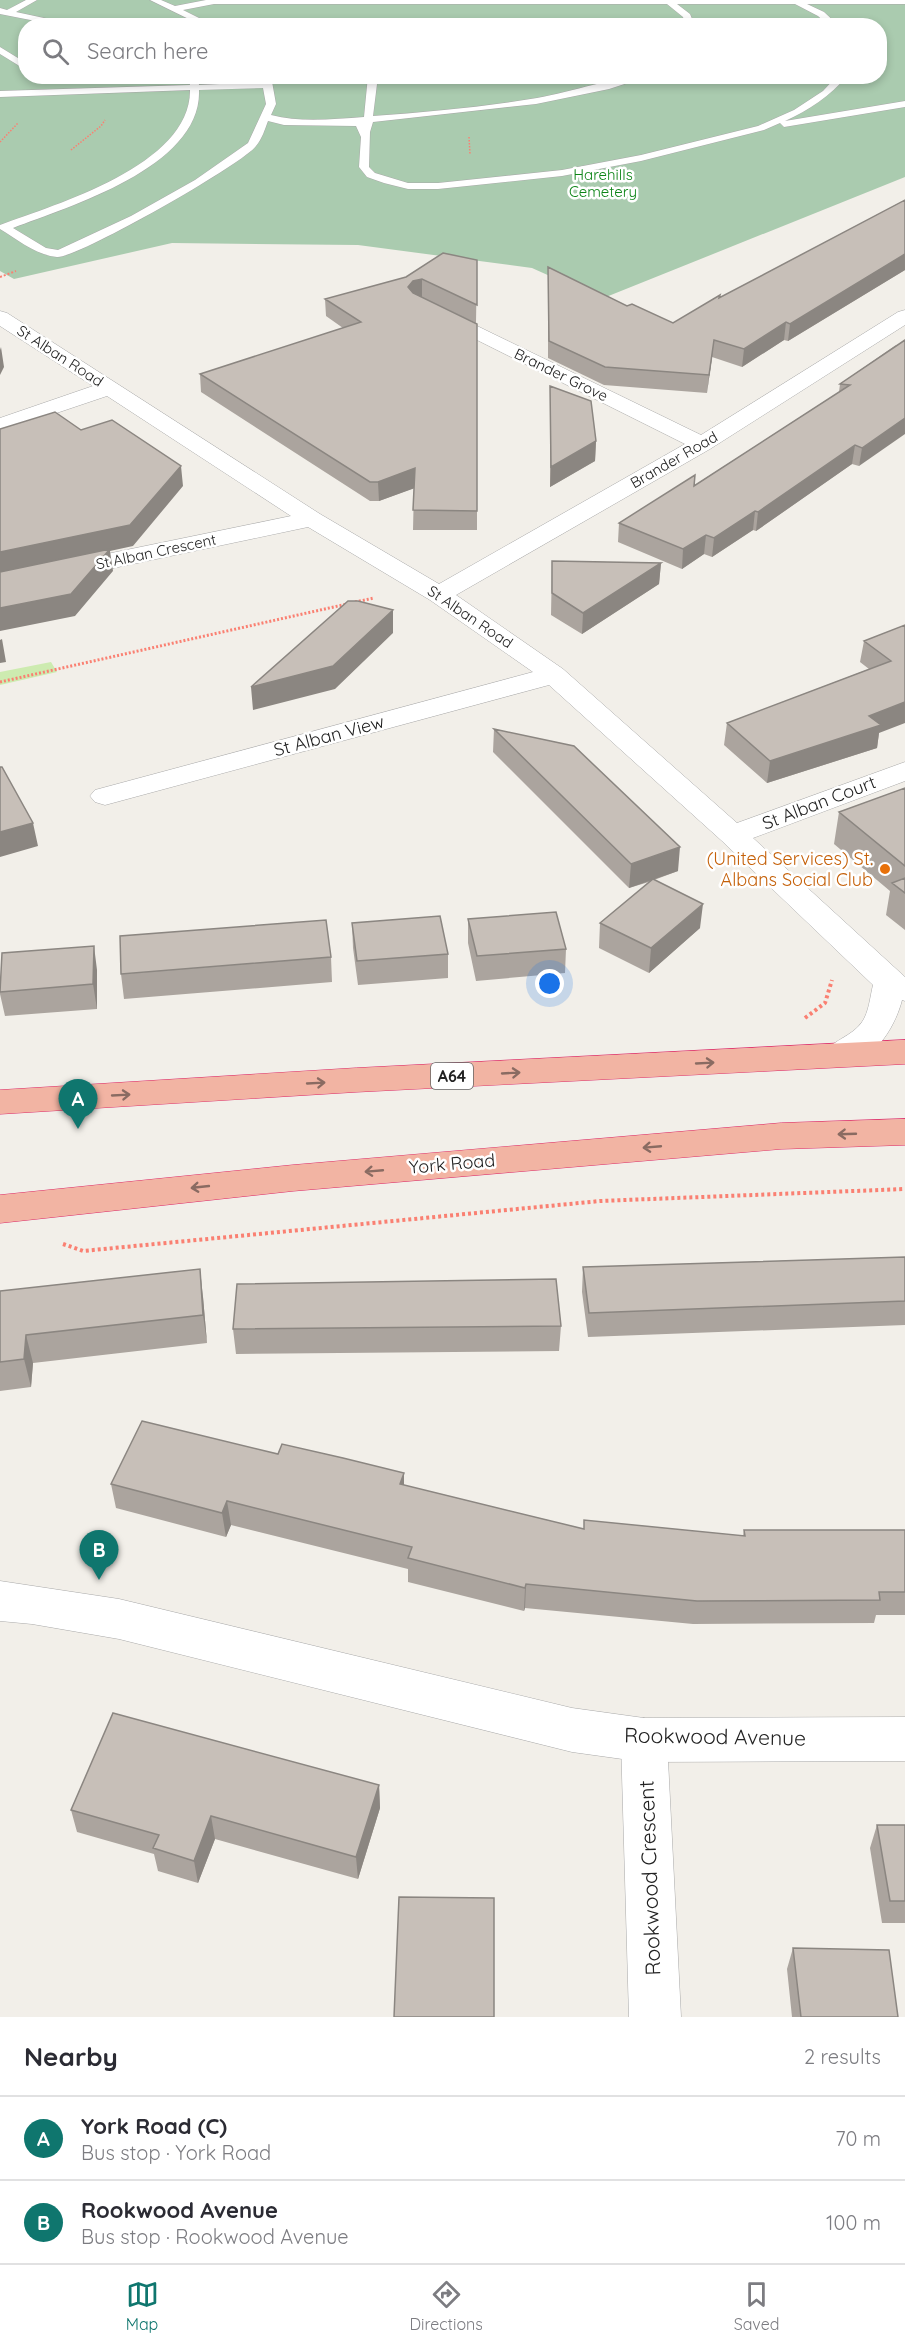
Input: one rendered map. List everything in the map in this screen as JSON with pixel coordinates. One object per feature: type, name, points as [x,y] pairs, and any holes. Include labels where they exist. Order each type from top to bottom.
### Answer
[{"type":"highway","name":"A64","points":[[0,1102],[356,1080],[905,1052]]},
{"type":"highway","name":"York Road","points":[[0,1209],[258,1181],[781,1136],[905,1132]]},
{"type":"street","name":"Brander Grove","points":[[421,305],[702,444]]},
{"type":"street","name":"Brander Road","points":[[432,591],[702,444],[905,316]]},
{"type":"street","name":"St Alban Road","points":[[0,317],[312,519],[432,591],[554,675],[733,835],[891,985]]},
{"type":"street","points":[[0,425],[109,388]]},
{"type":"street","name":"St Alban Crescent","points":[[0,584],[312,519]]},
{"type":"street","name":"St Alban View","points":[[105,796],[554,675]]},
{"type":"street","name":"St Alban Court","points":[[733,835],[905,771]]},
{"type":"street","points":[[839,1056],[868,1038],[879,1025],[891,985]]},
{"type":"street","name":"Rookwood Avenue","points":[[0,1601],[32,1604],[119,1619],[572,1730],[644,1740],[905,1739]]},
{"type":"street","name":"Rookwood Crescent","points":[[644,1740],[655,2017]]},
{"type":"lane","points":[[4,12],[33,0]]},
{"type":"lane","points":[[154,0],[194,18]]},
{"type":"lane","points":[[174,9],[213,1],[905,2]]},
{"type":"lane","points":[[668,1],[688,18]]},
{"type":"lane","points":[[793,1],[826,18]]},
{"type":"lane","points":[[4,12],[22,18]]},
{"type":"lane","points":[[4,12],[35,18]]},
{"type":"lane","points":[[0,50],[18,62]]},
{"type":"lane","points":[[119,84],[121,90]]},
{"type":"lane","points":[[0,94],[38,88],[121,90],[176,84]]},
{"type":"lane","points":[[194,84],[193,113],[179,134],[156,158],[119,180],[4,227],[42,250],[59,254],[135,218],[199,182],[252,145],[272,104],[268,84]]},
{"type":"lane","points":[[372,84],[364,167],[371,175],[408,186],[438,186],[562,173],[641,158],[761,128],[905,104]]},
{"type":"lane","points":[[265,117],[284,122],[369,120],[557,98],[613,84]]},
{"type":"lane","points":[[761,128],[797,112],[835,84]]},
{"type":"lane","points":[[346,122],[364,126],[367,133]]},
{"type":"path","points":[[0,682],[432,591]]},
{"type":"path","points":[[801,1020],[818,1011],[823,1005],[828,998],[829,984],[837,974],[891,985]]},
{"type":"path","points":[[52,1241],[83,1251],[600,1201],[905,1189]]},
{"type":"green space","name":"Harehills Cemetery","points":[[0,0],[905,0],[905,177],[601,299],[532,268],[358,245],[172,243],[14,279],[0,271]]},
{"type":"green space","points":[[51,662],[57,672],[0,685],[0,672]]},
{"type":"building","points":[[905,200],[905,254],[790,324],[786,322],[744,349],[714,340],[709,375],[605,367],[549,341],[548,267],[627,306],[632,304],[673,323],[720,295],[719,298]]},
{"type":"building","points":[[443,253],[477,260],[477,305],[422,279],[413,281],[408,287],[413,293],[477,324],[477,511],[413,510],[415,468],[378,482],[370,482],[200,374],[361,322],[325,299],[406,277]]},
{"type":"building","points":[[905,340],[905,418],[862,448],[855,445],[758,512],[755,511],[714,538],[706,535],[683,549],[619,523],[695,475],[694,486],[850,385],[840,384]]},
{"type":"building","points":[[550,386],[591,401],[596,441],[551,467]]},
{"type":"building","points":[[55,412],[81,430],[112,420],[181,466],[130,525],[0,552],[0,429]]},
{"type":"building","points":[[110,549],[71,594],[0,608],[0,572]]},
{"type":"building","points":[[552,561],[661,563],[583,613],[552,593]]},
{"type":"building","points":[[348,601],[358,601],[393,610],[333,666],[251,687]]},
{"type":"building","points":[[905,625],[905,702],[869,716],[881,725],[770,761],[727,723],[891,661],[864,641]]},
{"type":"building","points":[[494,729],[574,746],[680,847],[631,864]]},
{"type":"building","points":[[0,767],[33,823],[0,832]]},
{"type":"building","points":[[905,788],[905,866],[839,812]]},
{"type":"building","points":[[905,878],[905,893],[892,883]]},
{"type":"building","points":[[653,879],[703,904],[651,948],[600,923]]},
{"type":"building","points":[[556,912],[566,949],[477,956],[468,919]]},
{"type":"building","points":[[440,916],[448,954],[357,961],[352,923]]},
{"type":"building","points":[[326,920],[331,957],[121,974],[120,936]]},
{"type":"building","points":[[94,946],[93,984],[0,992],[2,953]]},
{"type":"building","points":[[905,1257],[905,1301],[589,1313],[583,1267]]},
{"type":"building","points":[[200,1269],[203,1315],[26,1335],[24,1359],[0,1362],[0,1291]]},
{"type":"building","points":[[556,1279],[561,1326],[233,1329],[237,1284]]},
{"type":"building","points":[[142,1421],[278,1454],[282,1444],[343,1458],[404,1473],[400,1484],[584,1529],[584,1520],[745,1536],[744,1530],[905,1530],[905,1592],[879,1592],[880,1600],[697,1601],[526,1584],[525,1588],[408,1558],[412,1547],[227,1501],[222,1513],[111,1484]]},
{"type":"building","points":[[113,1713],[379,1785],[356,1857],[211,1816],[194,1861],[153,1848],[159,1835],[71,1810]]},
{"type":"building","points":[[877,1825],[905,1825],[905,1901],[890,1901]]},
{"type":"building","points":[[399,1897],[494,1898],[494,2017],[394,2017]]},
{"type":"building","points":[[793,1948],[889,1950],[898,2017],[801,2017]]},
{"type":"place","name":"(United Services) St. Albans Social Club","points":[[885,869]]},
{"type":"place","name":"York Road (C)","points":[[78,1129]]},
{"type":"place","name":"Rookwood Avenue","points":[[99,1580]]}]
